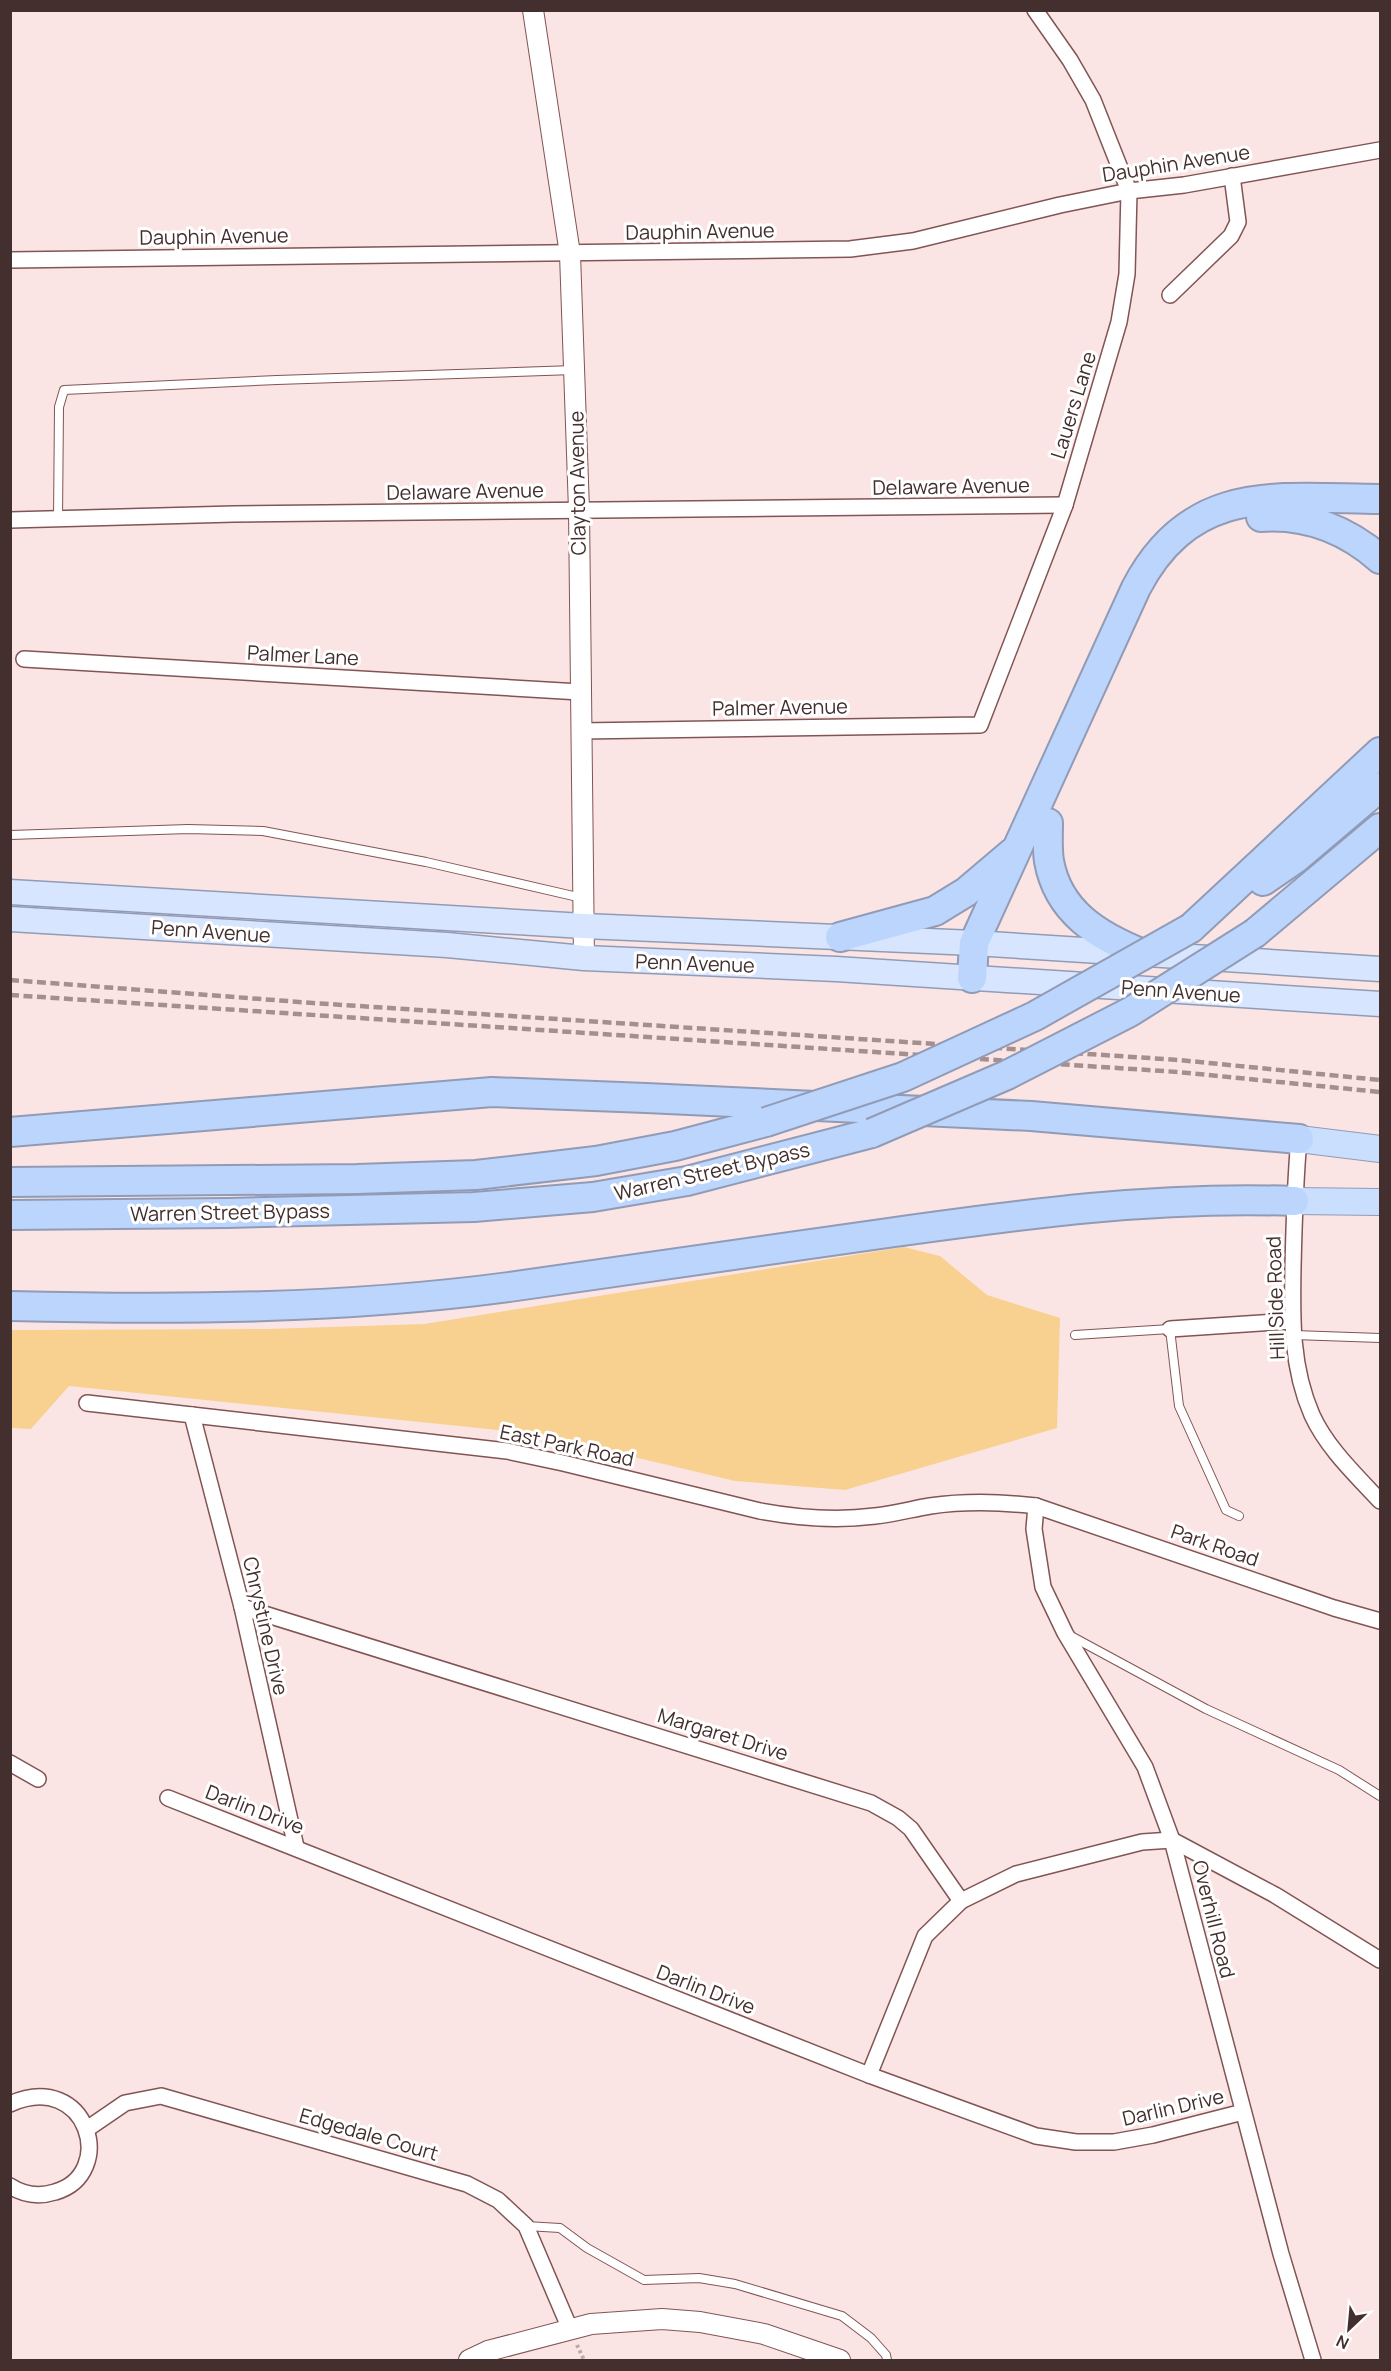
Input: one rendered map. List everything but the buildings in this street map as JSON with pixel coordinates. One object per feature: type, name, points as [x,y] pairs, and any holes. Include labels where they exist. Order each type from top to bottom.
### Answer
[{"type":"highway","points":[[972,978],[1018,848],[1136,588],[1146,568],[1173,536],[1215,510],[1257,500],[1380,499]]},
{"type":"highway","points":[[983,944],[1048,823],[1161,578],[1184,549],[1210,532],[1233,522],[1259,517],[1282,516],[1315,522],[1345,534],[1380,559]]},
{"type":"highway","points":[[1191,928],[1380,752]]},
{"type":"highway","points":[[1191,928],[1295,859],[1380,787]]},
{"type":"highway","points":[[1048,823],[1048,858],[1054,880],[1064,901],[1095,931],[1143,954]]},
{"type":"highway","points":[[1255,933],[1380,828]]},
{"type":"highway","points":[[840,937],[890,926],[935,911],[966,892],[1018,848]]},
{"type":"highway","points":[[1255,933],[1380,848]]},
{"type":"highway","name":"Warren Street Bypass","points":[[10,1182],[357,1179],[476,1175],[596,1161],[675,1146],[766,1122],[903,1077],[1035,1016],[1191,928]]},
{"type":"highway","name":"Warren Street Bypass","points":[[10,1215],[228,1214],[474,1207],[593,1197],[687,1181],[872,1133],[1007,1075],[1130,1012],[1255,933]]},
{"type":"highway","points":[[10,1132],[492,1092],[1031,1116],[1299,1139],[1380,1149]]},
{"type":"highway","points":[[10,1306],[153,1309],[359,1302],[508,1287],[1006,1216],[1101,1206],[1226,1198],[1380,1202]]},
{"type":"main road","name":"Penn Avenue","points":[[10,892],[584,926],[983,944],[1380,969]]},
{"type":"main road","name":"Penn Avenue","points":[[10,918],[447,945],[584,958],[836,969],[1380,1004]]},
{"type":"street","name":"Clayton Avenue","points":[[533,10],[570,254],[579,510],[584,958]]},
{"type":"street","points":[[1035,10],[1070,60],[1093,100],[1129,191]]},
{"type":"street","name":"Dauphin Avenue","points":[[10,260],[850,249],[888,245],[1129,191],[1184,185],[1380,150]]},
{"type":"street","points":[[1170,295],[1231,236],[1238,222],[1232,176]]},
{"type":"street","name":"Lauers Lane","points":[[981,725],[1065,506],[1119,322],[1127,274],[1129,191]]},
{"type":"street","name":"Delaware Avenue","points":[[10,520],[234,514],[1065,506]]},
{"type":"street","name":"Palmer Lane","points":[[24,659],[580,692]]},
{"type":"street","name":"Palmer Avenue","points":[[580,731],[981,725]]},
{"type":"street","name":"Hill Side Road","points":[[1299,1139],[1294,1201],[1292,1328],[1294,1357],[1313,1416],[1335,1451],[1380,1501]]},
{"type":"street","points":[[1170,1329],[1292,1328]]},
{"type":"street","name":"East Park Road","points":[[87,1403],[507,1451],[789,1516],[839,1518],[874,1516],[961,1503],[1008,1503],[1036,1506]]},
{"type":"street","name":"Chrystine Drive","points":[[192,1415],[242,1607],[296,1847]]},
{"type":"street","name":"Park Road","points":[[1036,1506],[1334,1608],[1380,1621]]},
{"type":"street","name":"Overhill Road","points":[[1036,1506],[1034,1529],[1043,1587],[1065,1633],[1146,1767],[1172,1840],[1281,2254],[1314,2361]]},
{"type":"street","name":"Margaret Drive","points":[[242,1607],[870,1803],[898,1818],[911,1829],[961,1901]]},
{"type":"street","points":[[10,1763],[38,1779]]},
{"type":"street","name":"Darlin Drive","points":[[168,1798],[869,2075],[1036,2136],[1076,2142],[1114,2142],[1153,2135],[1243,2112]]},
{"type":"street","points":[[869,2075],[925,1936],[961,1901],[1016,1874],[1142,1842],[1172,1840],[1275,1895],[1380,1960]]},
{"type":"street","points":[[10,2104],[26,2097],[49,2096],[65,2102],[79,2114],[87,2129],[89,2142],[88,2159],[84,2169],[73,2183],[62,2190],[45,2195],[29,2195],[10,2186]]},
{"type":"street","name":"Edgedale Court","points":[[87,2129],[125,2103],[161,2096],[467,2184],[498,2200],[526,2226],[570,2329]]},
{"type":"street","points":[[469,2361],[489,2351],[570,2329],[615,2321],[662,2319],[700,2322],[764,2334],[840,2361]]},
{"type":"lane","points":[[58,519],[58,408],[64,390],[574,370]]},
{"type":"lane","points":[[10,835],[188,829],[263,831],[426,862],[584,899]]},
{"type":"lane","points":[[1292,1328],[1380,1338]]},
{"type":"lane","points":[[1075,1335],[1170,1329],[1179,1406],[1226,1510],[1239,1516]]},
{"type":"lane","points":[[1065,1633],[1206,1709],[1339,1770],[1380,1796]]},
{"type":"lane","points":[[526,2226],[560,2228],[587,2248],[644,2280],[699,2278],[735,2284],[842,2316],[871,2338],[886,2355],[887,2361]]},
{"type":"shaded area","points":[[904,1247],[940,1256],[987,1295],[1060,1318],[1057,1428],[845,1490],[735,1481],[537,1434],[69,1386],[31,1429],[11,1428],[11,1330],[267,1329],[424,1324]]},
{"type":"railway","points":[[10,980],[313,1003],[1179,1060],[1380,1080]]},
{"type":"railway","points":[[10,995],[1178,1072],[1380,1092]]}]
